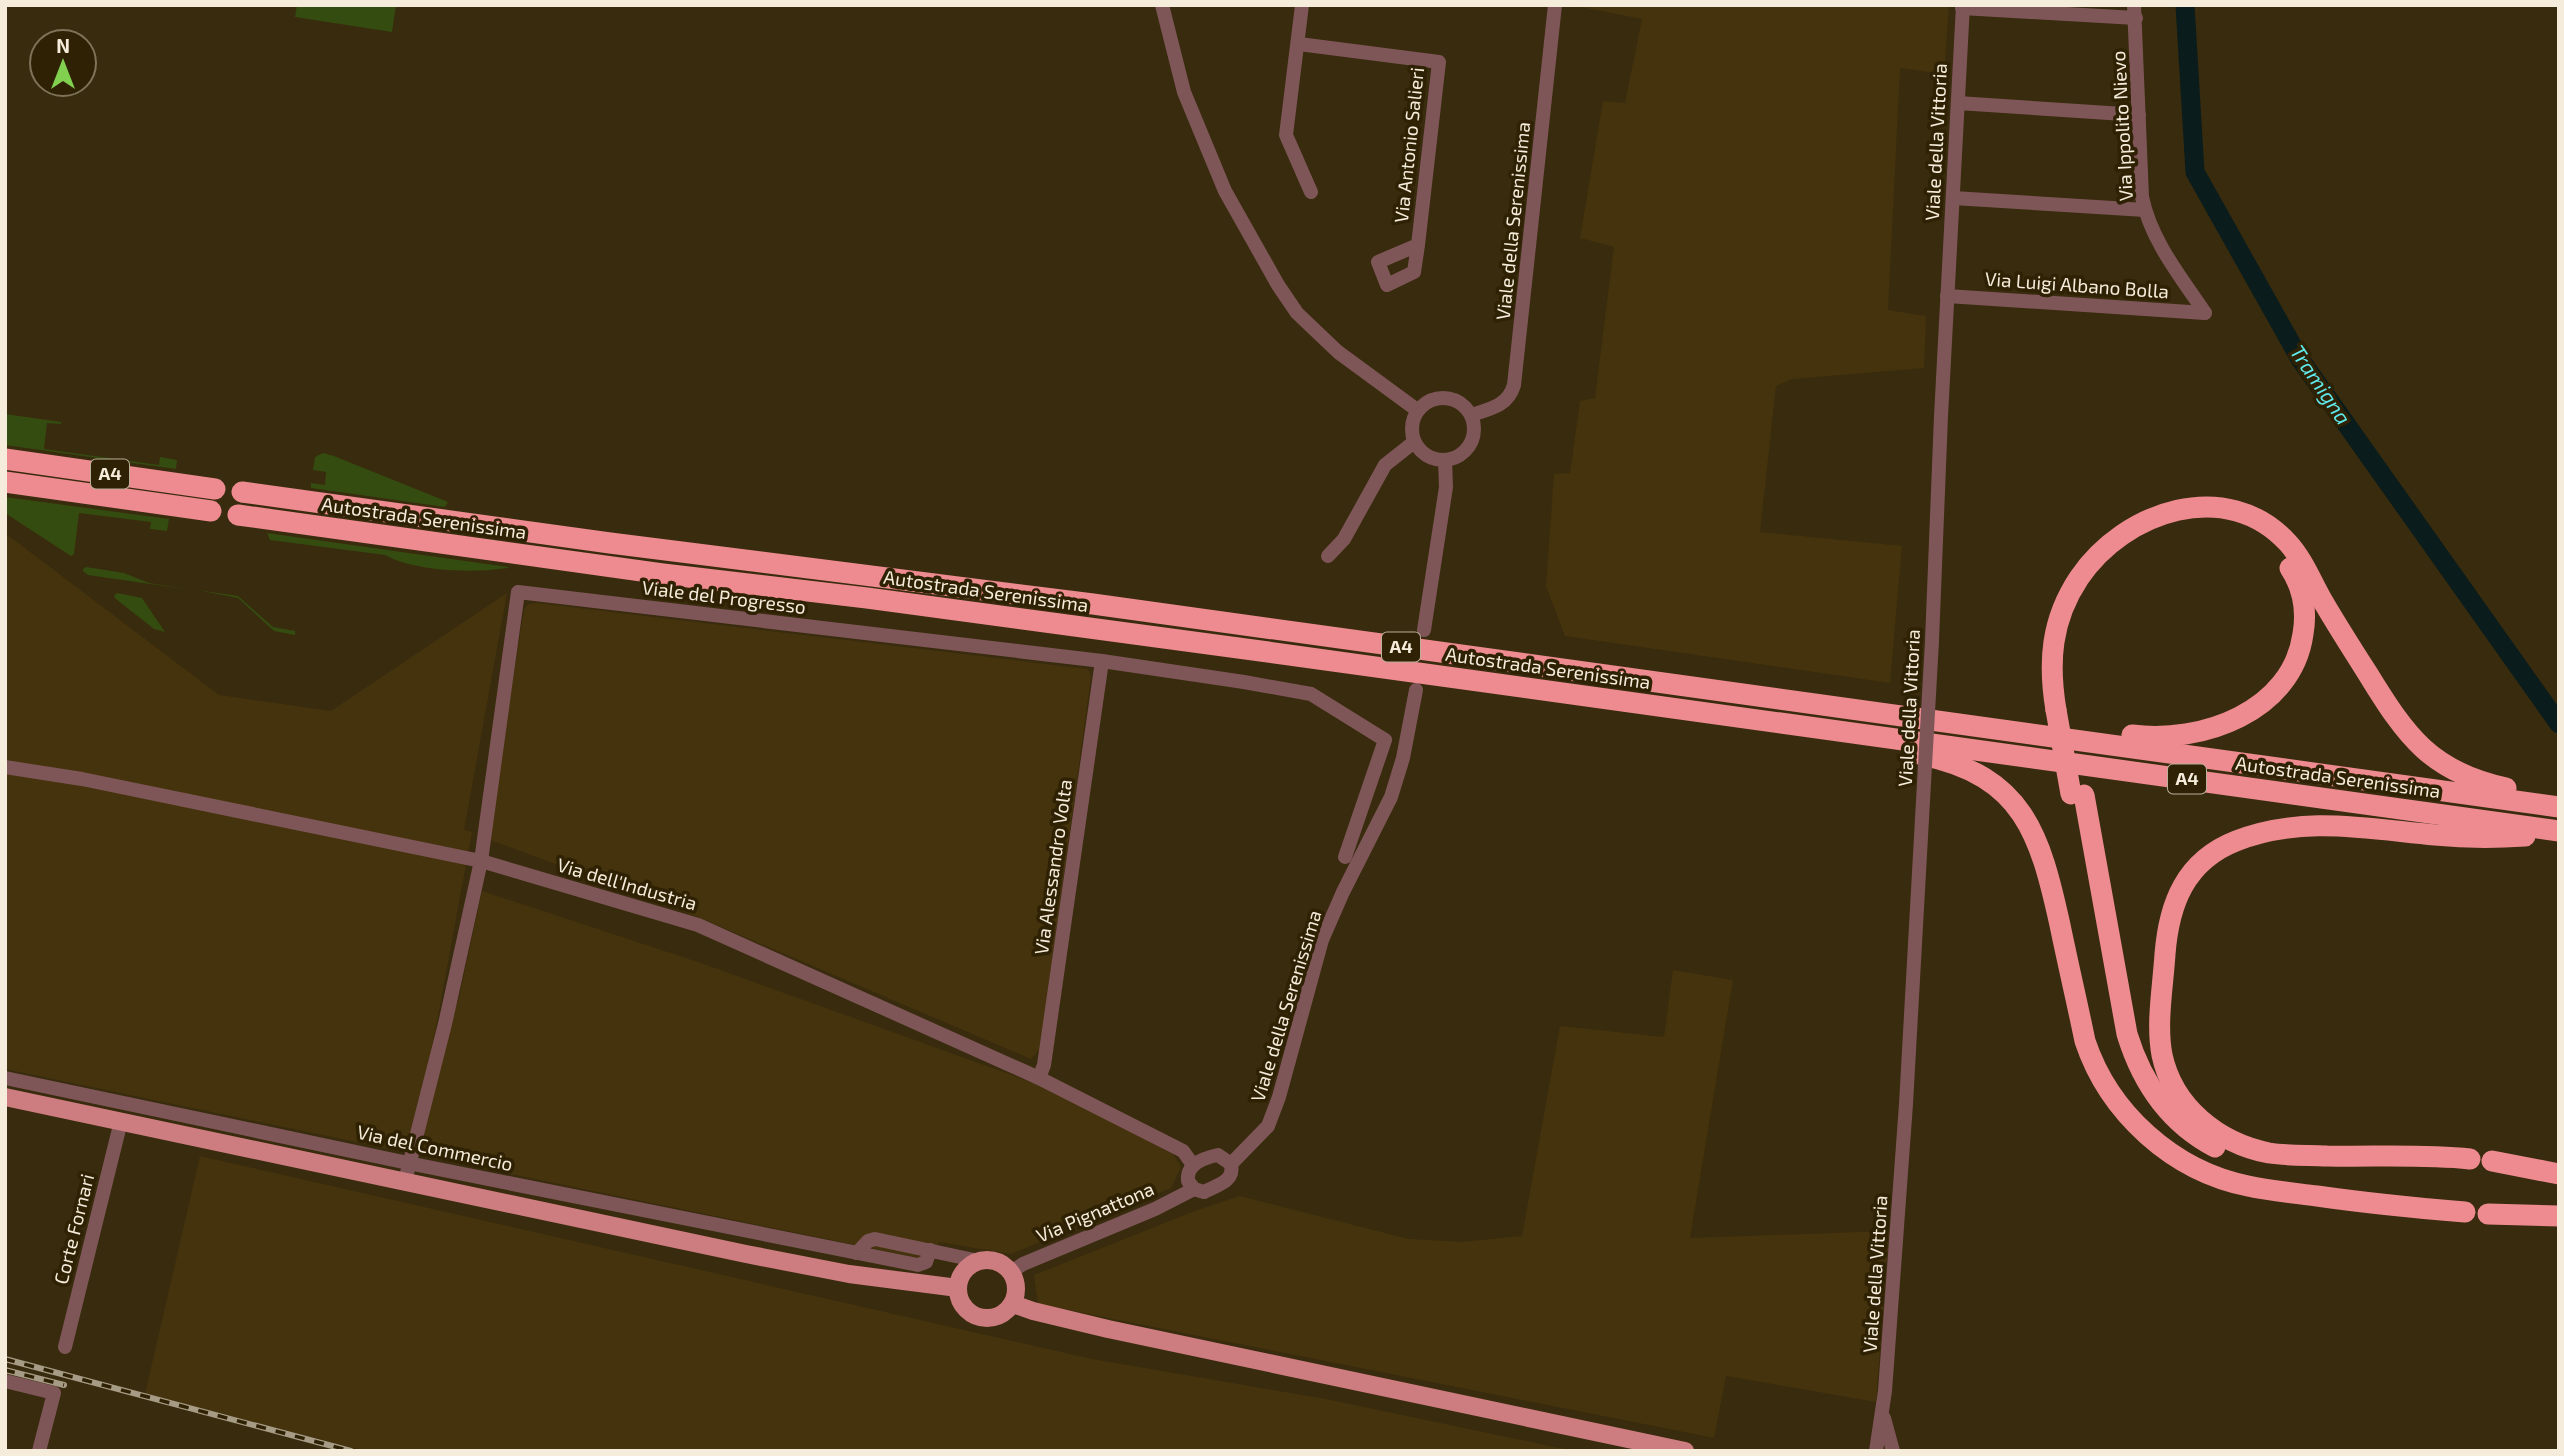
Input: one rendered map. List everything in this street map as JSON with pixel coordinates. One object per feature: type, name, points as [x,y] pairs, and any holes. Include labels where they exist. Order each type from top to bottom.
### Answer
[{"type":"highway","name":"A4","points":[[5,459],[215,489]]},
{"type":"highway","name":"A4","points":[[5,482],[211,511]]},
{"type":"highway","name":"Autostrada Serenissima","points":[[242,492],[610,543],[1093,604],[2559,804]]},
{"type":"highway","points":[[2427,1209],[2319,1184],[2241,1170],[2201,1154],[2158,1121],[2130,1081],[2119,1054],[2078,794],[2063,711],[2052,683],[2052,647],[2057,621],[2080,576],[2107,546],[2142,522],[2181,509],[2216,507],[2259,520],[2290,545],[2390,711],[2429,754],[2443,765],[2476,780],[2559,804]]},
{"type":"highway","name":"Autostrada Serenissima","points":[[239,515],[663,574],[867,598],[1255,650],[2559,833]]},
{"type":"highway","points":[[2031,734],[2085,731],[2166,737],[2216,726],[2263,704],[2283,683],[2301,652],[2304,605],[2295,576],[2285,560],[2255,534],[2216,520],[2191,520],[2168,525],[2136,541],[2099,572],[2084,594],[2070,624],[2064,656],[2063,711]]},
{"type":"highway","points":[[1815,728],[1866,744],[1953,762],[1993,784],[2016,806],[2034,833],[2049,873],[2091,1060],[2110,1093],[2136,1126],[2157,1144],[2196,1167],[2246,1186],[2465,1212]]},
{"type":"highway","points":[[2078,794],[2127,1034],[2142,1074],[2165,1108],[2187,1129],[2212,1145],[2235,1156],[2296,1165],[2466,1158],[2267,1153],[2221,1136],[2203,1123],[2178,1093],[2162,1054],[2161,1017],[2168,924],[2174,900],[2185,882],[2216,852],[2233,842],[2283,828],[2327,824],[2465,837],[2559,833]]},
{"type":"highway","points":[[2493,1161],[2559,1174]]},
{"type":"highway","points":[[2488,1214],[2559,1216]]},
{"type":"main road","points":[[5,1097],[121,1121],[406,1172],[849,1274],[958,1288]]},
{"type":"main road","points":[[993,1260],[1011,1272],[1017,1291],[1013,1304],[997,1317],[983,1318],[965,1308],[958,1288],[964,1271],[979,1261],[993,1260]]},
{"type":"main road","points":[[1013,1304],[1108,1329],[1685,1451]]},
{"type":"street","points":[[1162,5],[1184,92],[1225,191],[1278,285],[1297,313],[1338,352],[1417,410]]},
{"type":"street","points":[[1302,5],[1286,135],[1311,192]]},
{"type":"street","name":"Viale della Serenissima","points":[[1471,415],[1504,402],[1513,389],[1555,5]]},
{"type":"street","points":[[1963,7],[2135,12]]},
{"type":"street","name":"Viale della Vittoria","points":[[1876,1451],[1883,1413],[1906,1118],[1963,7]]},
{"type":"street","name":"Via Ippolito Nievo","points":[[2135,12],[2142,197],[2145,210],[2162,247],[2205,313]]},
{"type":"street","name":"Via Antonio Salieri","points":[[1299,44],[1439,62],[1418,245]]},
{"type":"street","points":[[1958,103],[2139,115]]},
{"type":"street","points":[[1953,198],[2145,210]]},
{"type":"street","name":"Via Luigi Albano Bolla","points":[[1947,296],[2205,313]]},
{"type":"street","points":[[1435,398],[1456,400],[1471,415],[1474,435],[1464,452],[1445,460],[1427,456],[1414,442],[1412,420],[1417,410],[1435,398]]},
{"type":"street","points":[[1328,556],[1345,539],[1385,465],[1414,442]]},
{"type":"street","points":[[1424,630],[1446,487],[1445,460]]},
{"type":"street","name":"Viale del Progresso","points":[[406,1172],[445,1024],[481,861],[519,592],[1102,661],[1311,694],[1385,740],[1345,857]]},
{"type":"street","name":"Via Alessandro Volta","points":[[1039,1078],[1044,1065],[1102,661]]},
{"type":"street","name":"Viale della Serenissima","points":[[1231,1164],[1268,1126],[1279,1097],[1322,940],[1391,797],[1403,758],[1416,690]]},
{"type":"street","name":"Via dell'Industria","points":[[5,767],[95,782],[481,861],[698,925],[1039,1078],[1183,1152],[1193,1165]]},
{"type":"street","name":"Via del Commercio","points":[[5,1078],[406,1172],[918,1265],[926,1262],[930,1250],[979,1261]]},
{"type":"street","name":"Corte Fornari","points":[[65,1348],[121,1121]]},
{"type":"street","points":[[1218,1156],[1226,1158],[1231,1164],[1232,1171],[1227,1181],[1203,1192],[1194,1189],[1188,1181],[1193,1165],[1218,1156]]},
{"type":"street","name":"Via Pignattona","points":[[1011,1272],[1023,1264],[1155,1209],[1194,1189]]},
{"type":"street","points":[[5,1381],[54,1393],[39,1451]]},
{"type":"street","name":"Viale della Vittoria","points":[[1883,1413],[1893,1451]]},
{"type":"shaded area","points":[[1571,5],[1949,5],[1944,74],[1900,68],[1888,310],[1926,316],[1924,368],[1792,379],[1776,386],[1760,532],[1902,546],[1890,683],[1565,636],[1546,586],[1554,474],[1570,473],[1580,401],[1595,398],[1614,247],[1580,238],[1603,101],[1625,103],[1642,19]]},
{"type":"shaded area","points":[[5,533],[219,695],[331,711],[507,593],[464,830],[472,832],[437,1022],[409,1153],[5,1069]]},
{"type":"shaded area","points":[[529,604],[1088,669],[1091,677],[1040,1049],[1031,1059],[698,917],[488,839],[524,609]]},
{"type":"shaded area","points":[[482,891],[704,964],[1056,1091],[1173,1154],[1181,1167],[1171,1188],[1011,1254],[939,1242],[934,1261],[413,1154],[460,993]]},
{"type":"shaded area","points":[[1673,970],[1733,980],[1690,1238],[1889,1231],[1876,1402],[1726,1376],[1714,1438],[1038,1304],[1034,1275],[1192,1212],[1240,1196],[1409,1239],[1462,1242],[1522,1236],[1560,1026],[1664,1037]]},
{"type":"shaded area","points":[[200,1156],[1092,1359],[1326,1399],[1574,1451],[365,1451],[145,1394]]},
{"type":"green space","points":[[297,5],[396,5],[392,32],[295,17]]},
{"type":"green space","points":[[5,414],[61,422],[47,423],[44,449],[159,465],[160,457],[177,460],[176,469],[5,445]]},
{"type":"green space","points":[[323,453],[448,502],[445,507],[311,488],[311,483],[325,485],[326,472],[313,470],[315,457]]},
{"type":"green space","points":[[5,497],[169,519],[167,531],[150,529],[151,522],[79,513],[74,554],[71,556],[5,513]]},
{"type":"green space","points":[[267,533],[508,568],[462,571],[428,568],[385,555],[270,540]]},
{"type":"green space","points":[[86,567],[124,573],[149,583],[192,590],[88,575],[83,571]]},
{"type":"green space","points":[[197,590],[238,596],[273,627],[295,631],[295,635],[274,631],[238,598]]},
{"type":"green space","points":[[117,593],[142,598],[165,632],[154,629],[116,599],[114,596]]},
{"type":"waterway","name":"Tramigna","points":[[2185,5],[2195,172],[2300,359],[2559,724]]},
{"type":"railway","points":[[5,1359],[351,1451]]},
{"type":"railway","points":[[5,1370],[64,1385]]}]
